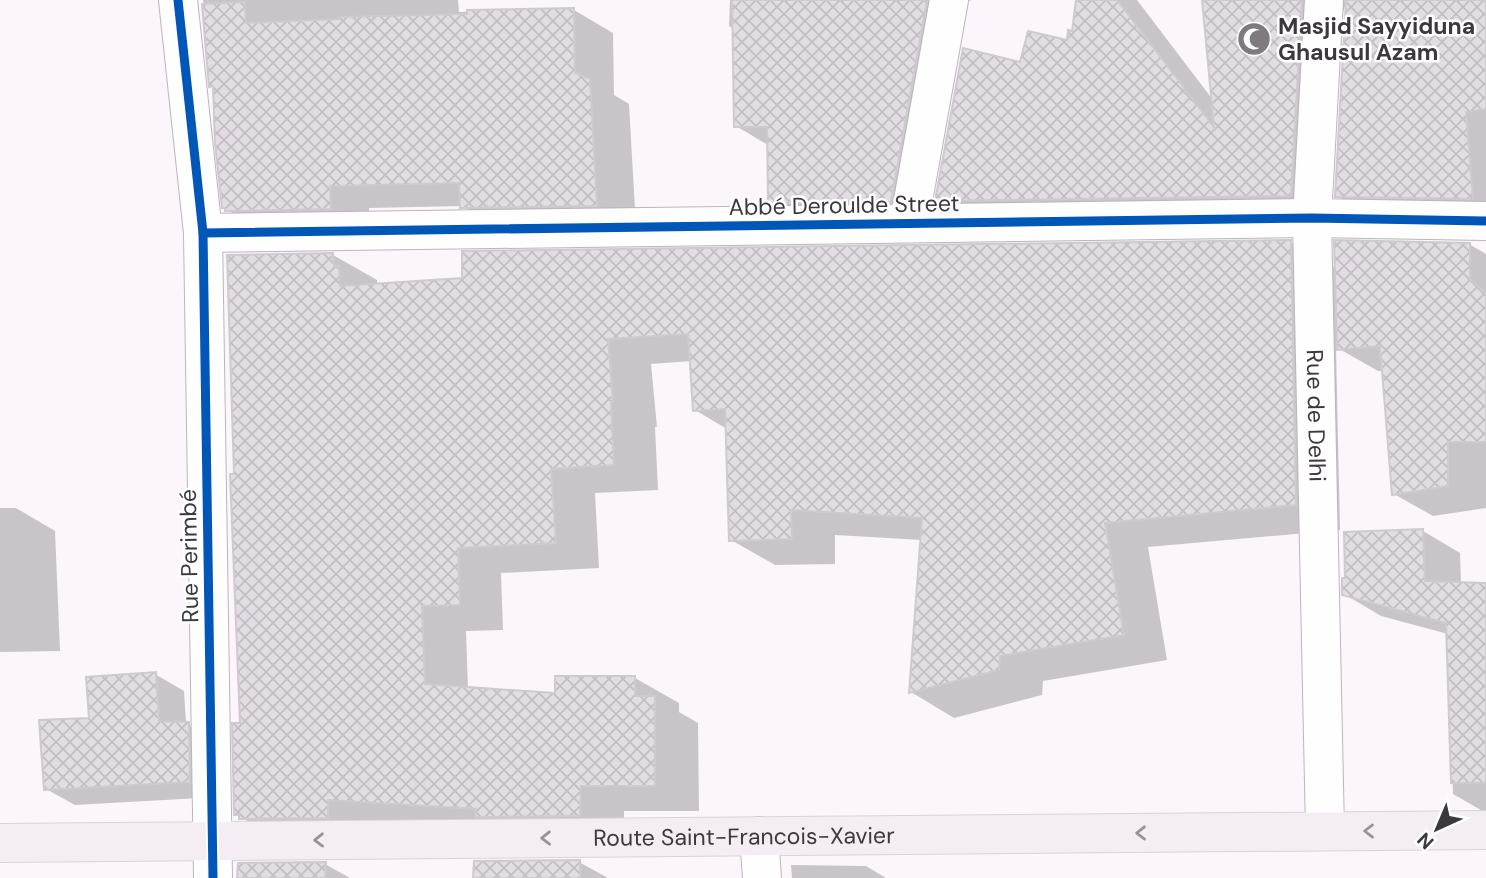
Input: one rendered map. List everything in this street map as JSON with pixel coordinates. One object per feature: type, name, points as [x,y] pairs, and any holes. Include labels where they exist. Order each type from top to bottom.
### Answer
[{"type":"main road","name":"Route Saint-Francois-Xavier","points":[[0,843],[213,860],[759,836],[1486,830]]},
{"type":"street","name":"Rue Perimbé","points":[[178,0],[203,233],[213,860]]},
{"type":"street","points":[[909,223],[949,0]]},
{"type":"street","name":"Rue de Delhi","points":[[1324,0],[1312,218],[1325,831]]},
{"type":"street","name":"Abbé Deroulde Street","points":[[203,233],[1312,218],[1486,221]]},
{"type":"street","points":[[759,836],[762,878]]},
{"type":"building","points":[[732,0],[927,0],[891,202],[768,203],[767,127],[734,127]]},
{"type":"building","points":[[1076,0],[1117,0],[1214,127],[1202,0],[1302,0],[1291,196],[935,201],[963,48],[1020,62],[1028,31],[1067,40],[1068,30],[1072,31]]},
{"type":"building","points":[[1346,0],[1486,0],[1486,109],[1466,112],[1473,199],[1335,197]]},
{"type":"building","points":[[245,2],[246,23],[339,17],[467,14],[467,10],[574,8],[575,73],[590,79],[597,206],[460,208],[459,183],[330,186],[331,209],[225,211],[225,208],[222,208],[215,143],[213,86],[209,87],[202,4]]},
{"type":"building","points":[[1291,240],[1296,505],[1105,523],[1124,635],[1000,656],[999,670],[909,693],[922,518],[791,510],[792,539],[729,541],[725,409],[693,411],[688,334],[608,339],[614,465],[551,469],[556,543],[458,548],[460,605],[422,606],[425,684],[555,693],[555,676],[635,676],[635,696],[655,696],[655,786],[581,786],[580,816],[475,817],[476,809],[328,800],[328,818],[239,819],[239,815],[234,815],[232,723],[240,723],[230,474],[234,474],[227,255],[333,253],[334,266],[339,266],[340,286],[462,278],[462,251]]},
{"type":"building","points":[[1334,240],[1470,243],[1470,279],[1486,294],[1486,442],[1448,442],[1448,486],[1392,495],[1380,346],[1337,350]]},
{"type":"building","points":[[1423,529],[1425,581],[1486,583],[1486,783],[1451,783],[1446,623],[1342,595],[1342,578],[1345,578],[1344,532]]},
{"type":"building","points":[[156,672],[159,721],[189,722],[190,782],[44,790],[39,720],[89,718],[86,677]]},
{"type":"building","points":[[580,860],[580,878],[473,878],[474,861]]},
{"type":"building","points":[[326,862],[325,878],[237,878],[238,863]]},
{"type":"cycle path","points":[[178,0],[203,233],[213,878]]},
{"type":"cycle path","points":[[203,233],[1312,218],[1486,221]]},
{"type":"place","name":"Masjid Sayyiduna Ghausul Azam","points":[[1254,39]]}]
